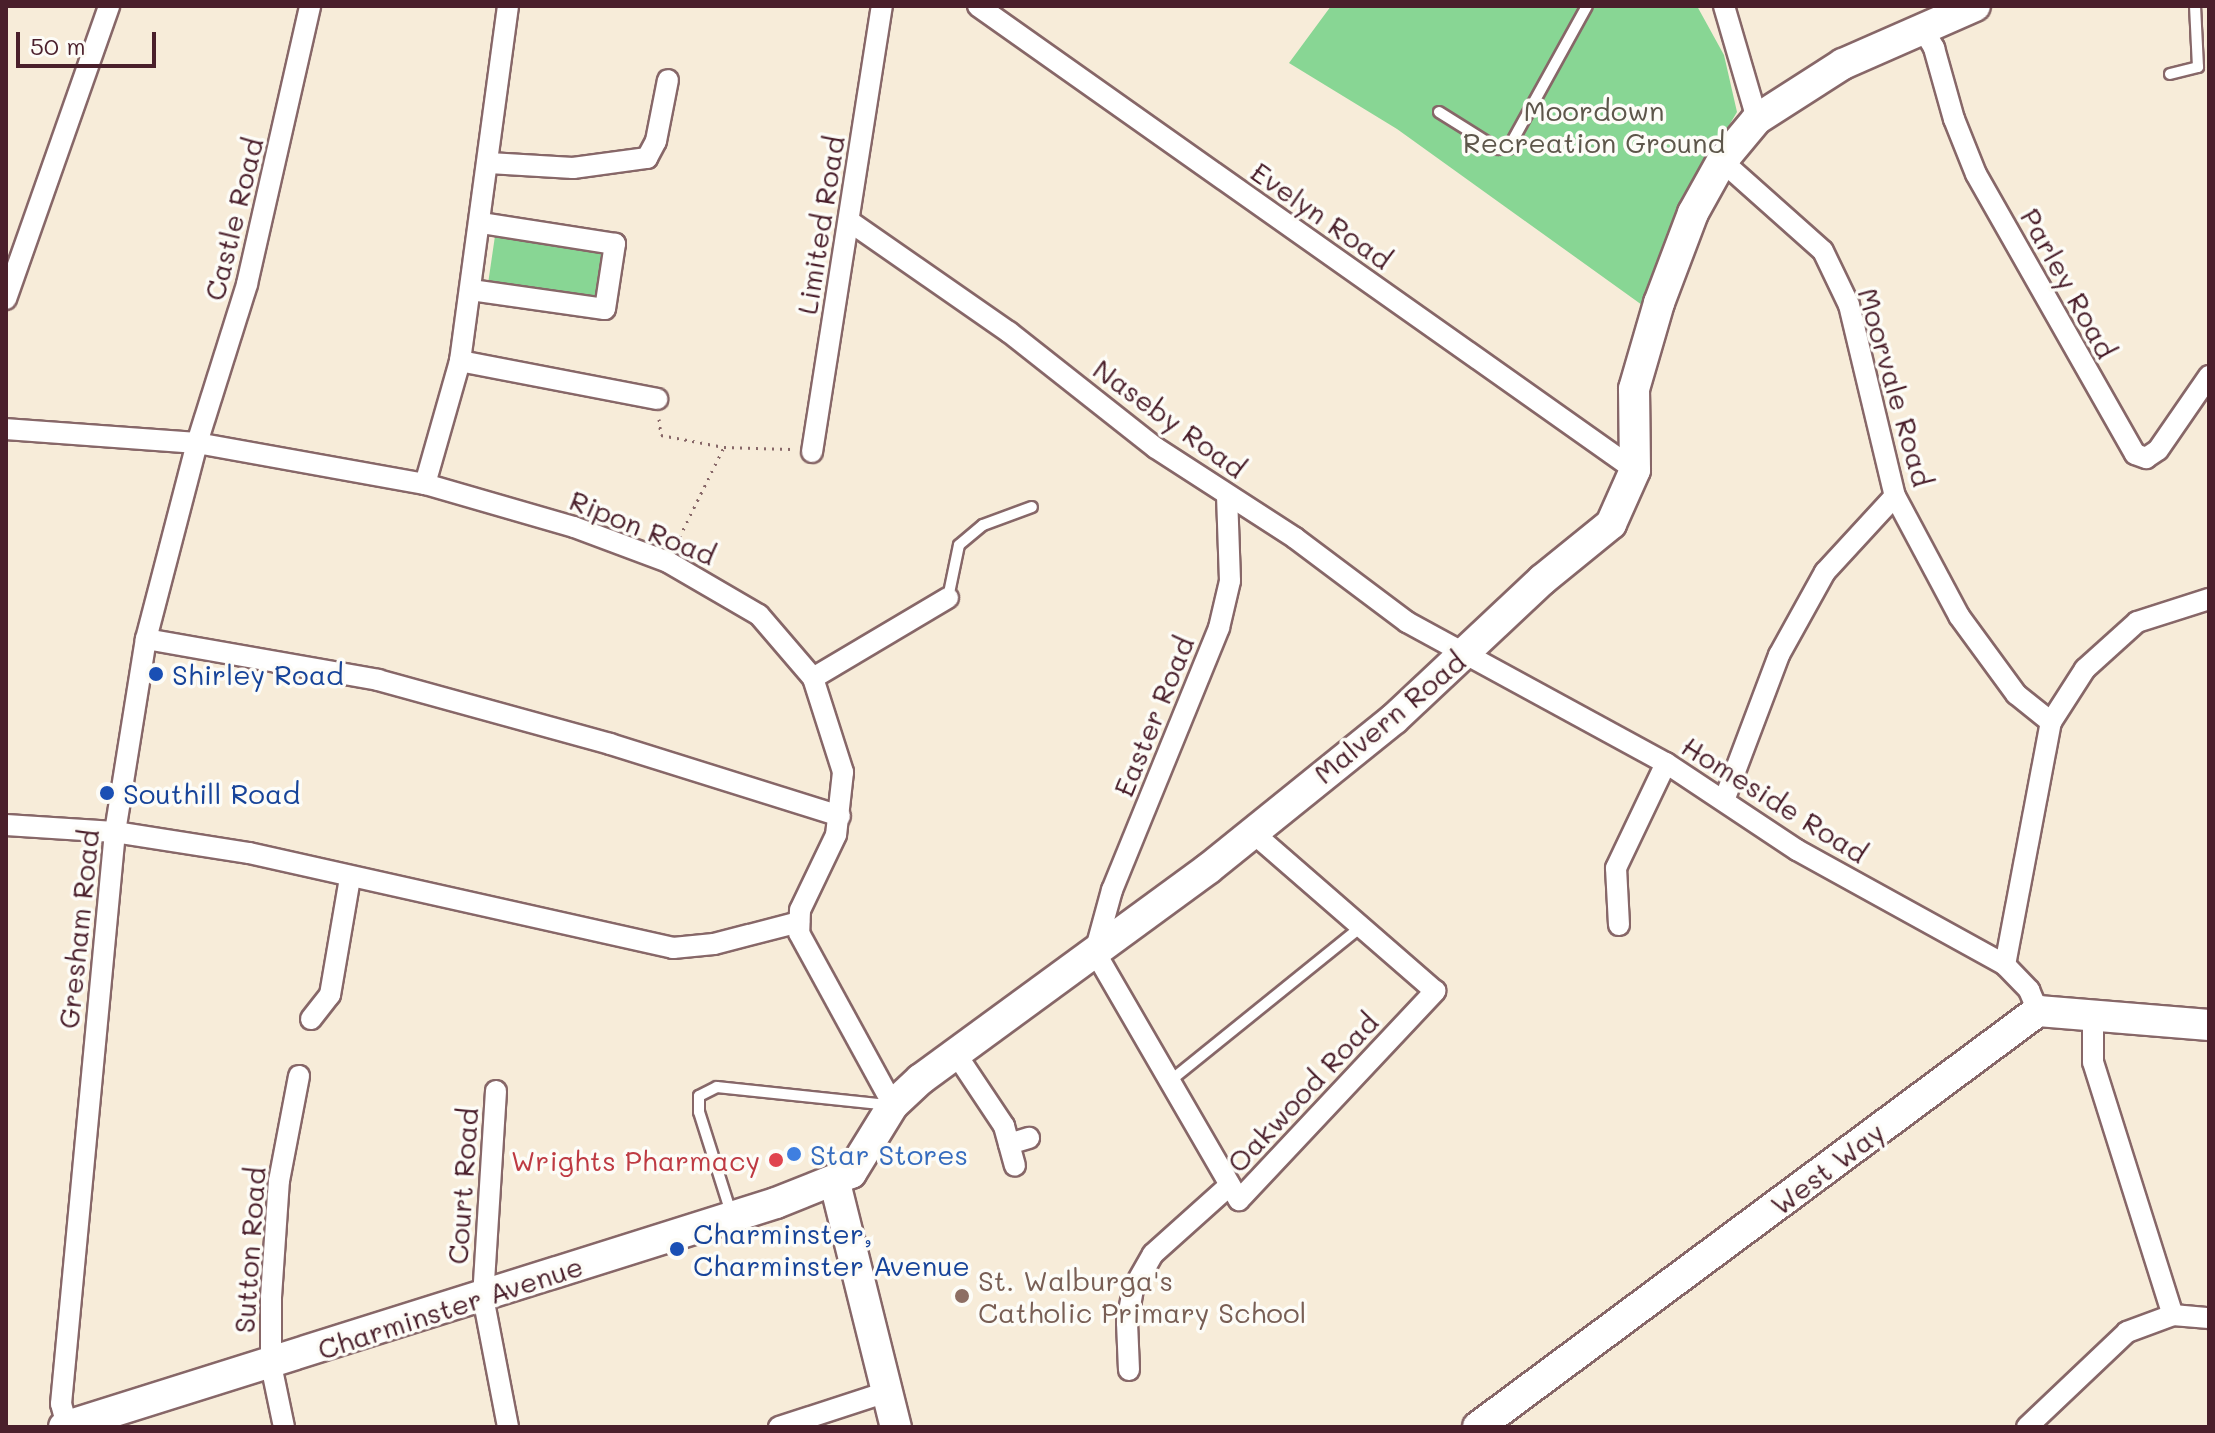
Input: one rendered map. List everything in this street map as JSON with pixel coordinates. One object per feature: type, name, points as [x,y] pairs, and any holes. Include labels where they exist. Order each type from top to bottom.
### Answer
[{"type":"street","points":[[6,299],[109,6]]},
{"type":"street","name":"Castle Road","points":[[197,443],[255,254],[310,6]]},
{"type":"street","points":[[425,484],[460,361],[508,6]]},
{"type":"street","name":"Limited Road","points":[[812,452],[882,6]]},
{"type":"street","name":"Evelyn Road","points":[[978,6],[1635,470]]},
{"type":"street","points":[[1724,6],[1757,119]]},
{"type":"street","name":"Malvern Road","points":[[835,1183],[864,1158],[893,1105],[956,1054],[1208,869],[1251,831],[1394,719],[1611,524],[1635,470],[1634,389],[1659,303],[1693,213],[1722,161],[1757,119],[1843,64],[1921,26],[1975,6]]},
{"type":"street","name":"Parley Road","points":[[1921,26],[1934,48],[1976,174],[2135,454],[2146,458],[2158,450],[2209,376]]},
{"type":"street","points":[[489,163],[573,168],[647,158],[668,80]]},
{"type":"street","name":"Moorvale Road","points":[[1722,161],[1823,251],[1849,305],[1895,496],[1959,616],[2016,694],[2051,722]]},
{"type":"street","name":"Naseby Road","points":[[849,221],[1009,332],[1156,448],[1463,656]]},
{"type":"street","points":[[471,290],[605,309],[615,244],[481,223]]},
{"type":"street","points":[[460,361],[657,399]]},
{"type":"street","name":"Ripon Road","points":[[6,429],[197,443],[425,484],[574,527],[668,562],[759,615],[813,678],[843,772],[840,816],[799,922]]},
{"type":"street","name":"Gresham Road","points":[[66,1427],[61,1404],[63,1374],[115,832],[146,639],[197,443]]},
{"type":"street","name":"Easter Road","points":[[1095,952],[1112,890],[1219,628],[1230,581],[1227,495]]},
{"type":"street","points":[[1725,798],[1779,655],[1825,572],[1895,496]]},
{"type":"street","points":[[813,678],[948,598]]},
{"type":"street","points":[[2005,965],[2051,722],[2085,669],[2137,622],[2209,599]]},
{"type":"street","points":[[146,639],[378,680],[610,744],[840,816]]},
{"type":"street","name":"Homeside Road","points":[[1463,656],[1666,763],[1725,798],[1797,850],[2005,965],[2029,990],[2038,1011]]},
{"type":"street","points":[[1619,925],[1616,868],[1666,763]]},
{"type":"street","points":[[6,825],[115,832],[249,853],[673,948],[714,944],[799,922],[803,943],[893,1105]]},
{"type":"street","name":"Oakwood Road","points":[[1095,952],[1239,1200],[1435,991],[1251,831]]},
{"type":"street","points":[[311,1019],[330,995],[350,878]]},
{"type":"street","points":[[2038,1011],[2093,1013],[2209,1025]]},
{"type":"street","name":"West Way","points":[[1478,1427],[2038,1011]]},
{"type":"street","points":[[2093,1013],[2093,1062],[2173,1315]]},
{"type":"street","points":[[956,1054],[1004,1126],[1019,1141],[1015,1166]]},
{"type":"street","name":"Sutton Road","points":[[284,1427],[271,1365],[279,1181],[299,1076]]},
{"type":"street","name":"Court Road","points":[[496,1091],[483,1297],[508,1427]]},
{"type":"street","points":[[835,1183],[896,1427]]},
{"type":"street","name":"Charminster Avenue","points":[[66,1427],[271,1365],[835,1183]]},
{"type":"street","points":[[1129,1370],[1127,1323],[1133,1289],[1146,1265],[1230,1185]]},
{"type":"street","points":[[2027,1427],[2127,1332],[2173,1315],[2209,1318]]},
{"type":"street","points":[[779,1427],[887,1392]]},
{"type":"lane","points":[[1439,112],[1498,149],[1508,149],[1587,6]]},
{"type":"lane","points":[[2170,74],[2198,67],[2195,6]]},
{"type":"lane","points":[[948,598],[959,545],[983,525],[1032,507]]},
{"type":"lane","points":[[1170,1081],[1361,927]]},
{"type":"lane","points":[[732,1217],[697,1104],[705,1092],[726,1087],[893,1105]]},
{"type":"path","points":[[657,399],[661,435],[724,447],[812,452]]},
{"type":"path","points":[[668,562],[724,447]]},
{"type":"green space","name":"Moordown Recreation Ground","points":[[1331,6],[1697,6],[1724,55],[1737,112],[1711,156],[1649,310],[1397,129],[1289,63]]},
{"type":"green space","points":[[496,229],[605,251],[598,301],[488,284]]},
{"type":"place","name":"Shirley Road","points":[[156,674]]},
{"type":"place","name":"Southill Road","points":[[107,793]]},
{"type":"place","name":"Star Stores","points":[[794,1154]]},
{"type":"place","name":"Wrights Pharmacy","points":[[776,1160]]},
{"type":"place","name":"Charminster, Charminster Avenue","points":[[677,1249]]},
{"type":"place","name":"St. Walburga's Catholic Primary School","points":[[962,1296]]}]
